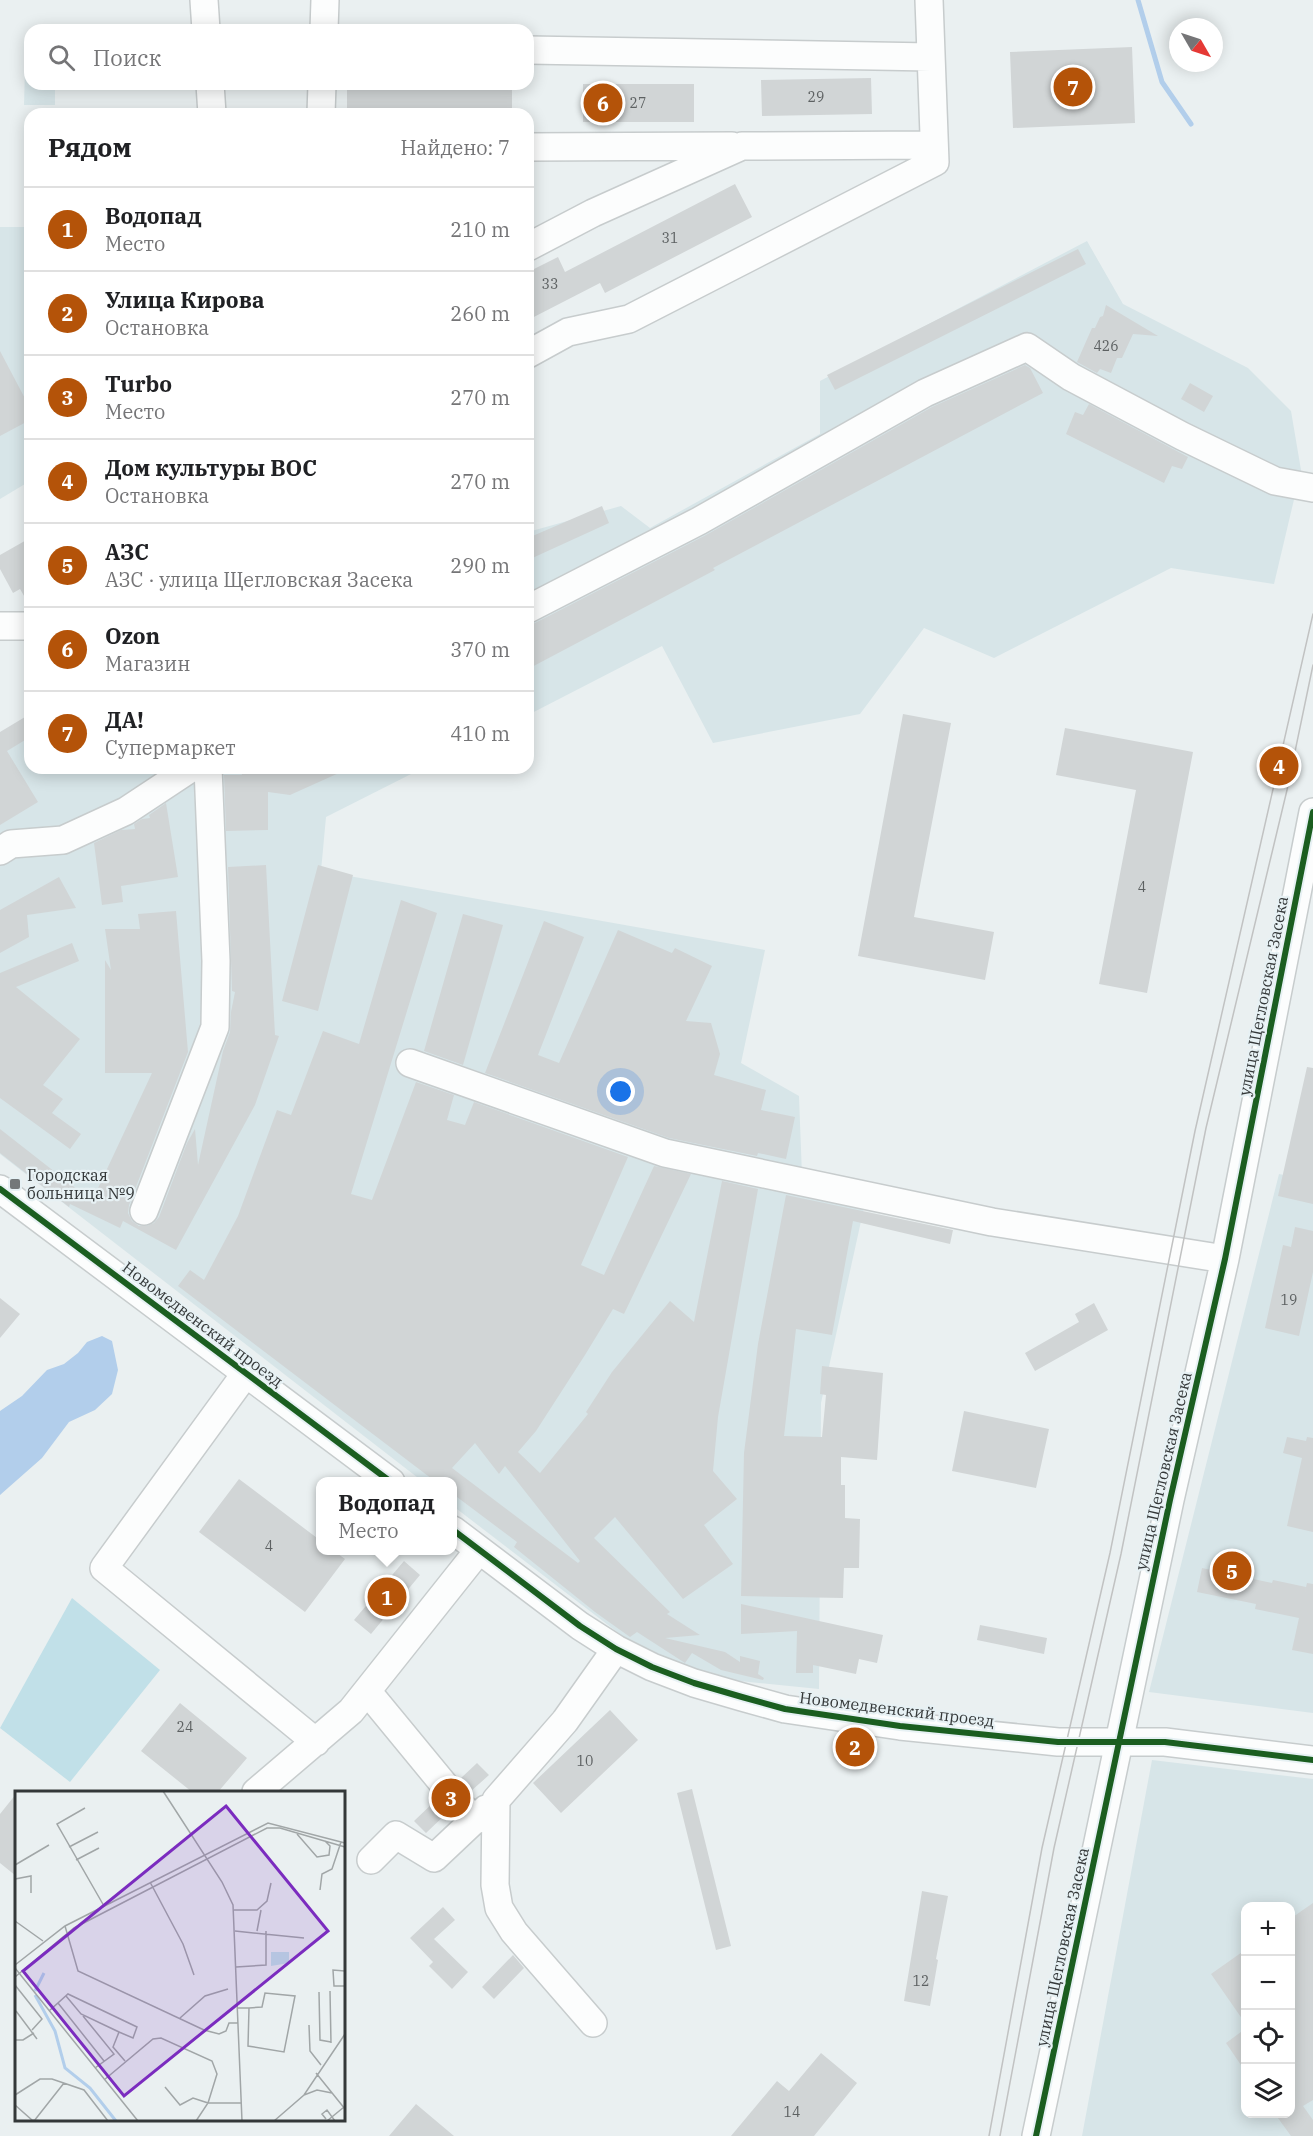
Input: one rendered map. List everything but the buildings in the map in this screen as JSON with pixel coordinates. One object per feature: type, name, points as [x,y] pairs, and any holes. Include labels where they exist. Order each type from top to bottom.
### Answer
[{"type":"street","points":[[204,0],[206,24]]},
{"type":"street","points":[[324,24],[325,0]]},
{"type":"street","points":[[534,351],[568,332],[629,320],[935,162],[929,0]]},
{"type":"street","points":[[534,50],[931,57]]},
{"type":"street","points":[[210,90],[212,108]]},
{"type":"street","points":[[321,108],[322,90]]},
{"type":"street","points":[[534,147],[934,145]]},
{"type":"street","points":[[534,244],[593,213],[742,146]]},
{"type":"street","points":[[534,606],[699,521],[926,393],[1027,347],[1071,377],[1192,441],[1275,481],[1313,488]]},
{"type":"street","points":[[0,626],[24,626]]},
{"type":"street","points":[[0,851],[11,844],[63,840],[126,811],[182,774]]},
{"type":"street","points":[[144,1211],[215,1027],[216,949],[208,774]]},
{"type":"street","name":"улица Щегловская Засека","points":[[1036,2136],[1167,1512],[1225,1259],[1310,844],[1313,812]]},
{"type":"street","points":[[410,1063],[665,1153],[992,1222],[1225,1259]]},
{"type":"street","name":"Новомедвенский проезд","points":[[0,1189],[384,1477]]},
{"type":"street","points":[[246,1373],[104,1568],[315,1742]]},
{"type":"street","name":"Новомедвенский проезд","points":[[457,1533],[580,1626],[616,1649],[652,1667],[694,1683],[785,1709],[862,1721],[1058,1742],[1165,1742],[1313,1760]]},
{"type":"street","points":[[257,1791],[351,1711],[478,1550]]},
{"type":"street","points":[[371,1860],[396,1835],[434,1858],[496,1800],[565,1721],[616,1649]]},
{"type":"street","points":[[367,1691],[474,1821]]},
{"type":"street","points":[[496,1800],[495,1885],[499,1908],[514,1932],[593,2023]]},
{"type":"shaded area","points":[[24,90],[55,90],[55,105],[24,105]]},
{"type":"shaded area","points":[[0,227],[24,227],[24,485],[0,499]]},
{"type":"shaded area","points":[[1087,241],[1123,304],[1248,368],[1291,411],[1301,470],[1274,584],[1171,568],[994,658],[924,628],[860,714],[713,743],[662,646],[534,712],[534,530],[621,506],[650,528],[820,434],[820,381]]},
{"type":"shaded area","points":[[24,719],[24,774],[411,774],[326,817],[321,871],[765,950],[741,1063],[799,1096],[802,1176],[867,1194],[821,1403],[819,1689],[719,1679],[666,1658],[625,1638],[457,1509],[457,1477],[417,1477],[0,1154],[0,733]]},
{"type":"shaded area","points":[[1279,1174],[1313,1181],[1313,1713],[1149,1692]]},
{"type":"shaded area","points":[[102,1336],[112,1341],[118,1370],[112,1394],[95,1410],[69,1422],[42,1458],[0,1495],[0,1411],[22,1396],[47,1370],[64,1364],[87,1342]]},
{"type":"shaded area","points":[[72,1598],[160,1670],[70,1782],[0,1728]]},
{"type":"shaded area","points":[[1152,1760],[1313,1779],[1313,2136],[1082,2136]]},
{"type":"waterway","points":[[1138,0],[1162,82],[1191,124]]},
{"type":"tram line","points":[[989,2136],[1042,1848],[1110,1553],[1195,1131],[1313,614]]},
{"type":"tram line","points":[[1000,2136],[1054,1848],[1121,1554],[1206,1128],[1287,790],[1313,665]]},
{"type":"cycle path","points":[[1036,2136],[1170,1500],[1225,1259],[1313,812]]},
{"type":"cycle path","points":[[0,1189],[384,1477]]},
{"type":"cycle path","points":[[457,1533],[580,1626],[616,1649],[652,1667],[694,1683],[785,1709],[900,1726],[1058,1742],[1165,1742],[1313,1760]]},
{"type":"place","name":"ДА!","points":[[1073,87]]},
{"type":"place","name":"Ozon","points":[[603,103]]},
{"type":"place","name":"Дом культуры ВОС","points":[[1279,766]]},
{"type":"place","name":"Городская больница №9","points":[[15,1184]]},
{"type":"place","name":"АЗС","points":[[1232,1571]]},
{"type":"place","name":"Водопад","points":[[387,1597]]},
{"type":"place","name":"Улица Кирова","points":[[855,1747]]},
{"type":"place","name":"Turbo","points":[[451,1798]]}]
